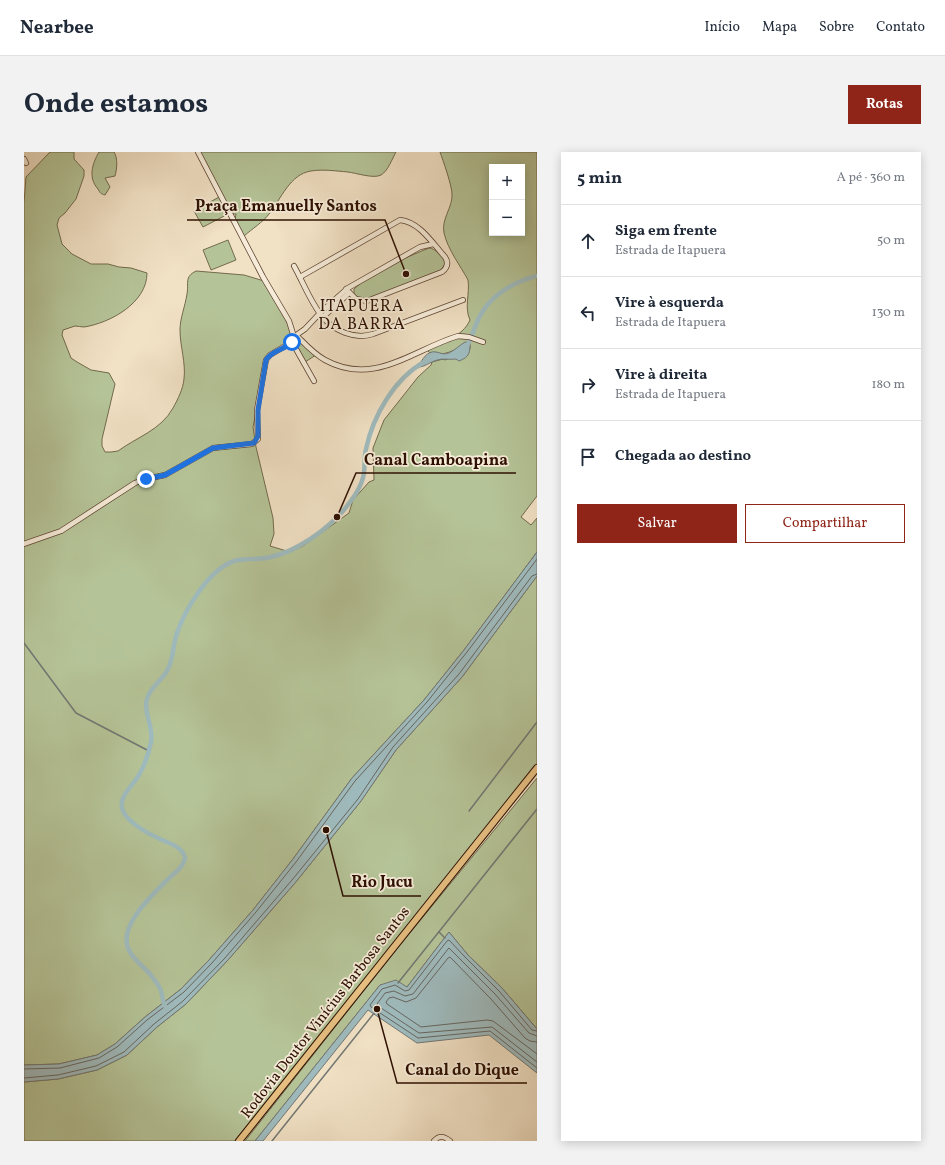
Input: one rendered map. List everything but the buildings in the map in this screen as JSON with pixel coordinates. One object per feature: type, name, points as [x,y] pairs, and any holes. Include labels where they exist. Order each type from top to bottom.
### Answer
[{"type":"main road","name":"Rodovia Doutor Vinícius Barbosa Santos","points":[[239,1141],[537,768]]},
{"type":"street","points":[[198,152],[263,277],[289,321],[294,338],[314,381]]},
{"type":"street","points":[[300,277],[400,220],[416,226],[447,261],[446,268],[442,272],[367,301],[358,300],[347,291]]},
{"type":"street","points":[[24,544],[61,531],[135,483],[165,475],[213,448],[254,443],[258,436],[258,410],[266,360],[270,355],[289,345],[294,338],[347,291],[420,247],[433,244]]},
{"type":"street","points":[[294,266],[321,315],[332,325],[355,336],[366,336],[463,300]]},
{"type":"street","points":[[294,338],[324,360],[349,368],[361,370],[382,367],[458,336],[483,342]]},
{"type":"street","points":[[434,1141],[437,1138],[442,1137],[450,1141]]},
{"type":"green space","points":[[50,152],[74,152],[74,159],[84,170],[84,176],[76,199],[59,218],[57,225],[62,244],[72,254],[91,264],[108,264],[131,268],[147,273],[141,294],[125,310],[94,325],[84,327],[75,326],[63,330],[62,335],[71,358],[91,370],[109,373],[115,384],[102,439],[102,446],[105,452],[118,451],[155,428],[168,416],[178,398],[184,379],[184,361],[180,326],[187,294],[188,278],[192,273],[196,271],[244,275],[264,281],[288,324],[292,336],[290,343],[267,356],[253,427],[256,447],[273,518],[274,534],[270,546],[290,552],[303,546],[349,513],[353,500],[369,482],[374,480],[373,448],[384,420],[418,377],[431,365],[432,362],[443,359],[445,360],[470,349],[470,342],[455,350],[444,353],[430,353],[425,348],[457,335],[470,320],[467,310],[468,280],[451,251],[444,233],[444,223],[451,204],[452,190],[440,152],[537,152],[537,496],[521,517],[531,525],[537,518],[537,552],[464,650],[424,700],[352,778],[293,859],[253,910],[181,989],[145,1017],[115,1044],[97,1055],[59,1064],[24,1065],[24,203],[26,177]]},
{"type":"green space","points":[[99,152],[114,152],[117,160],[115,176],[105,178],[110,187],[105,195],[99,191],[92,176],[94,161]]},
{"type":"green space","points":[[197,152],[396,152],[386,171],[378,176],[325,170],[316,170],[304,173],[292,182],[267,217],[244,236],[235,219],[236,214],[232,214]]},
{"type":"green space","points":[[219,197],[228,214],[203,227],[194,211]]},
{"type":"green space","points":[[228,240],[236,260],[211,270],[203,250]]},
{"type":"green space","points":[[429,248],[436,251],[443,258],[446,263],[444,269],[366,300],[360,299],[354,294],[354,289],[361,283],[405,258]]},
{"type":"green space","points":[[299,342],[316,355],[305,362],[297,346],[297,343]]},
{"type":"green space","points":[[537,576],[537,767],[235,1141],[24,1141],[24,1082],[58,1079],[97,1070],[127,1055],[157,1027],[186,1004],[228,960],[295,883],[361,801],[396,750],[462,677]]},
{"type":"green space","points":[[537,778],[537,1029],[502,988],[468,955],[449,932],[407,987],[380,985],[255,1141],[245,1141],[400,945]]},
{"type":"water","points":[[465,342],[470,342],[470,349],[469,354],[465,358],[459,361],[456,359],[439,359],[418,367],[427,354],[436,352],[447,354]]},
{"type":"water","points":[[537,552],[537,576],[462,677],[396,750],[361,801],[295,883],[228,960],[186,1004],[157,1027],[127,1055],[97,1070],[58,1079],[24,1082],[24,1065],[59,1064],[97,1055],[115,1044],[145,1017],[181,989],[253,910],[293,859],[352,778],[424,700],[464,650]]},
{"type":"water","points":[[449,932],[468,955],[502,988],[537,1029],[537,1073],[489,1035],[417,1043],[368,1010],[263,1141],[255,1141],[380,985],[396,980],[407,987]]},
{"type":"waterway","points":[[467,346],[479,318],[491,300],[505,289],[521,281],[537,276]]},
{"type":"waterway","points":[[165,1006],[159,986],[130,952],[127,939],[128,930],[139,910],[180,867],[185,858],[178,848],[149,834],[132,822],[124,813],[122,808],[125,794],[138,777],[147,758],[150,746],[152,736],[146,710],[147,699],[170,665],[176,636],[185,615],[198,592],[215,573],[234,561],[266,558],[291,550],[319,533],[343,511],[353,498],[363,478],[365,455],[369,436],[380,411],[394,388],[413,369],[424,362]]},
{"type":"waterway","points":[[24,643],[76,713],[149,751]]},
{"type":"waterway","points":[[469,811],[537,722]]},
{"type":"waterway","points":[[398,983],[537,809]]},
{"type":"waterway","points":[[439,932],[445,938]]},
{"type":"waterway","points":[[272,1141],[375,1012]]},
{"type":"place","name":"Praça Emanuelly Santos","points":[[406,274]]},
{"type":"place","name":"Canal Camboapina","points":[[337,517]]},
{"type":"place","name":"Rio Jucu","points":[[326,830]]},
{"type":"place","name":"Canal do Dique","points":[[377,1009]]},
{"type":"district","name":"ITAPUERA DA BARRA","points":[[362,314]]},
{"type":"route","points":[[146,479],[165,475],[213,448],[248,445],[254,443],[258,439],[258,410],[265,362],[270,355],[292,342]]}]
